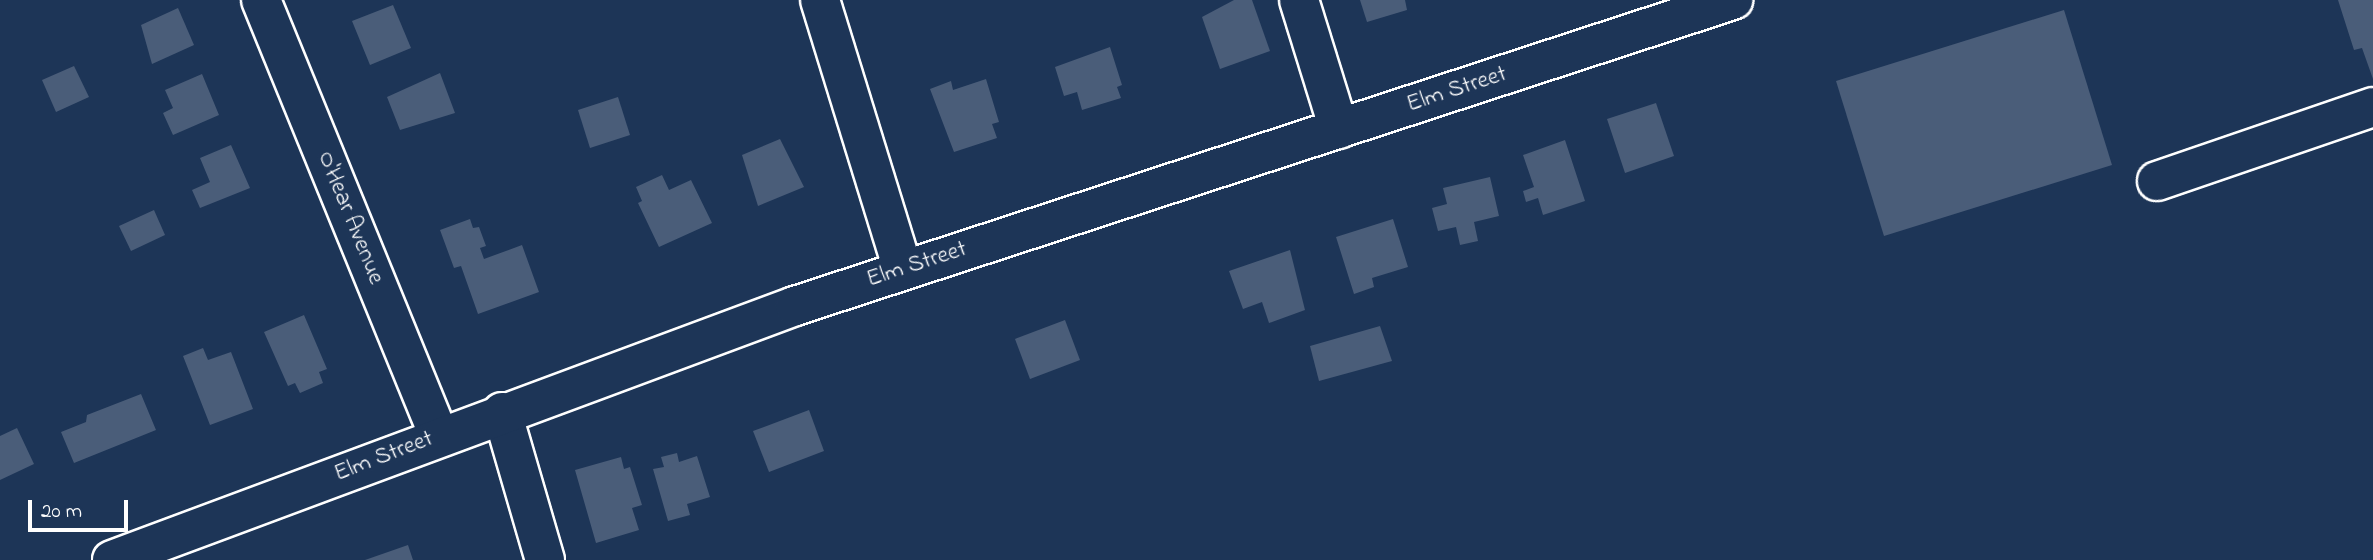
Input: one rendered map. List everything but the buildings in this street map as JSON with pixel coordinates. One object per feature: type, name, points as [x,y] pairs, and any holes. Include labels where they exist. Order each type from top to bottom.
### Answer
[{"type":"main road","name":"O'Hear Avenue","points":[[261,0],[439,436]]},
{"type":"main road","points":[[820,0],[904,269]]},
{"type":"main road","points":[[1299,0],[1339,129]]},
{"type":"main road","name":"Elm Street","points":[[112,560],[160,551],[502,412],[904,269],[1733,0]]},
{"type":"main road","points":[[2157,181],[2373,107]]},
{"type":"main road","points":[[502,412],[545,560]]}]
